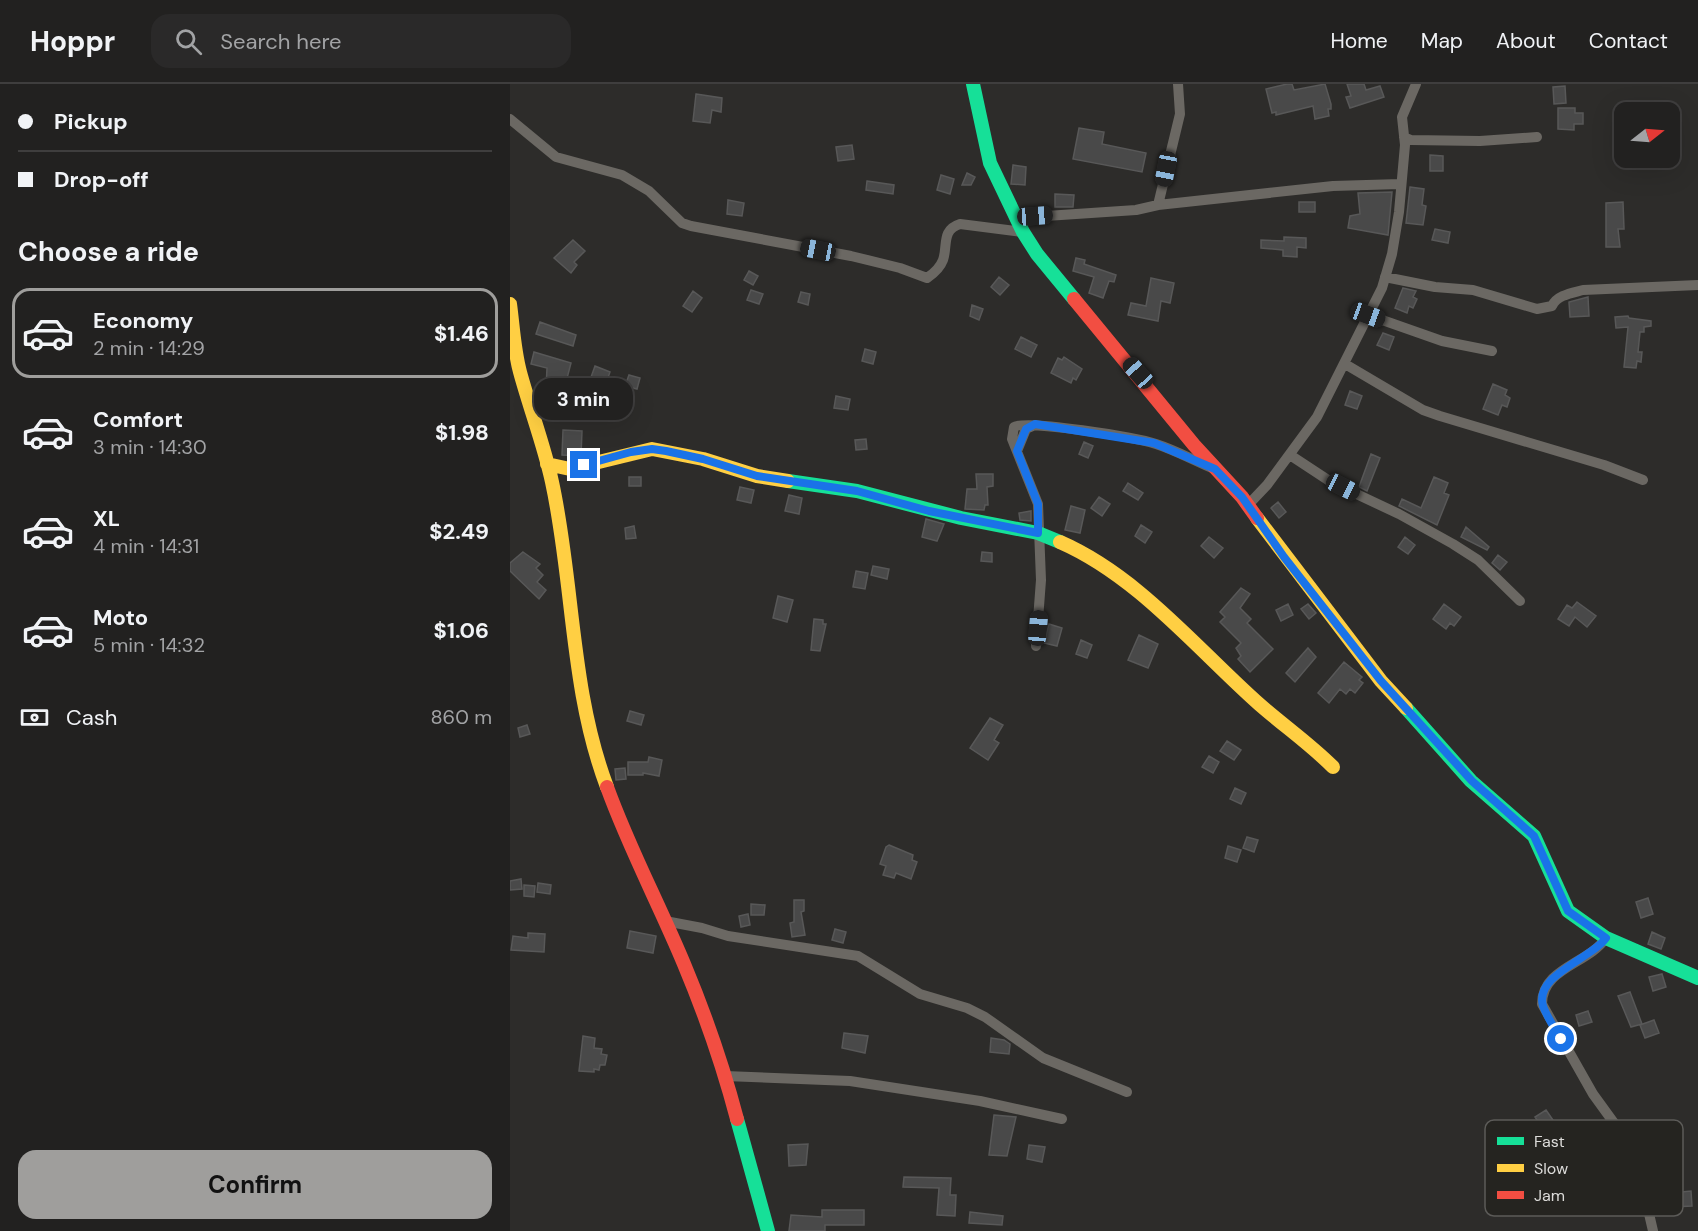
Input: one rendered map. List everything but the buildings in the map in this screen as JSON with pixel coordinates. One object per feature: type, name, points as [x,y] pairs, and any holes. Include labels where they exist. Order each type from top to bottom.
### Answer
[{"type":"street","points":[[973,84],[990,164],[1023,232],[1046,267],[1215,469],[1248,505],[1284,557],[1381,681],[1472,781],[1534,836],[1568,911],[1606,938],[1698,978]]},
{"type":"street","points":[[1158,205],[1180,114],[1178,84]]},
{"type":"street","points":[[1248,505],[1290,455],[1317,417],[1345,364],[1385,277],[1396,236],[1404,137],[1403,110],[1416,84]]},
{"type":"street","points":[[510,119],[556,157],[622,175],[649,191],[682,223],[851,256],[900,268],[927,278],[943,261],[946,234],[953,226],[960,224],[1023,232]]},
{"type":"street","points":[[1404,137],[1411,140],[1479,141],[1537,137]]},
{"type":"street","points":[[1016,218],[1136,210],[1158,205],[1333,186],[1400,184]]},
{"type":"street","points":[[1385,277],[1436,287],[1473,290],[1537,309],[1552,306],[1554,301],[1582,290],[1698,285]]},
{"type":"street","points":[[510,304],[519,369],[548,464],[565,562],[576,664],[595,755],[621,825],[665,921],[725,1076],[768,1231]]},
{"type":"street","points":[[1368,315],[1442,341],[1492,351]]},
{"type":"street","points":[[1345,364],[1423,410],[1604,465],[1643,480]]},
{"type":"street","points":[[1036,646],[1041,579],[1038,504],[1017,451],[1026,429],[1035,424],[1154,443],[1215,469]]},
{"type":"street","points":[[548,464],[570,469],[631,452],[652,449],[703,459],[757,476],[857,491],[951,516],[1038,533],[1087,554],[1111,572],[1208,653],[1259,704],[1314,748],[1333,767]]},
{"type":"street","points":[[1290,455],[1331,482],[1399,514],[1453,544],[1478,560],[1520,601]]},
{"type":"street","points":[[665,921],[728,936],[858,956],[920,994],[966,1008],[985,1017],[1043,1058],[1127,1092]]},
{"type":"street","points":[[1606,938],[1600,947],[1551,979],[1542,992],[1542,1004],[1593,1095],[1612,1120]]},
{"type":"street","points":[[725,1076],[850,1082],[980,1101],[1062,1119]]},
{"type":"street","points":[[1650,1216],[1653,1231]]},
{"type":"traffic: fast","points":[[973,84],[990,163],[1023,232],[1037,254],[1074,299]]},
{"type":"traffic: fast","points":[[788,481],[857,491],[961,518],[1038,533],[1060,542]]},
{"type":"traffic: fast","points":[[1406,708],[1471,781],[1534,836],[1568,911],[1606,938],[1698,978]]},
{"type":"traffic: fast","points":[[737,1119],[768,1231]]},
{"type":"traffic: slow","points":[[510,304],[518,364],[552,482],[565,558],[579,674],[595,750],[607,787]]},
{"type":"traffic: slow","points":[[547,464],[570,469],[652,449],[703,459],[757,476],[788,481]]},
{"type":"traffic: slow","points":[[1257,518],[1381,681],[1406,708]]},
{"type":"traffic: slow","points":[[1060,542],[1088,556],[1141,594],[1259,704],[1333,767]]},
{"type":"traffic: jam","points":[[1074,299],[1194,445],[1242,497],[1257,518]]},
{"type":"traffic: jam","points":[[607,787],[692,983],[720,1060],[737,1119]]},
{"type":"route","points":[[584,465],[631,452],[652,449],[666,451],[689,455],[757,476],[784,478],[857,491],[929,511],[1038,533],[1038,504],[1017,451],[1026,429],[1035,424],[1154,443],[1215,469],[1242,497],[1284,557],[1381,681],[1472,781],[1519,820],[1534,836],[1549,866],[1558,894],[1568,911],[1606,938],[1600,947],[1551,979],[1542,992],[1542,1004],[1561,1039]]}]
